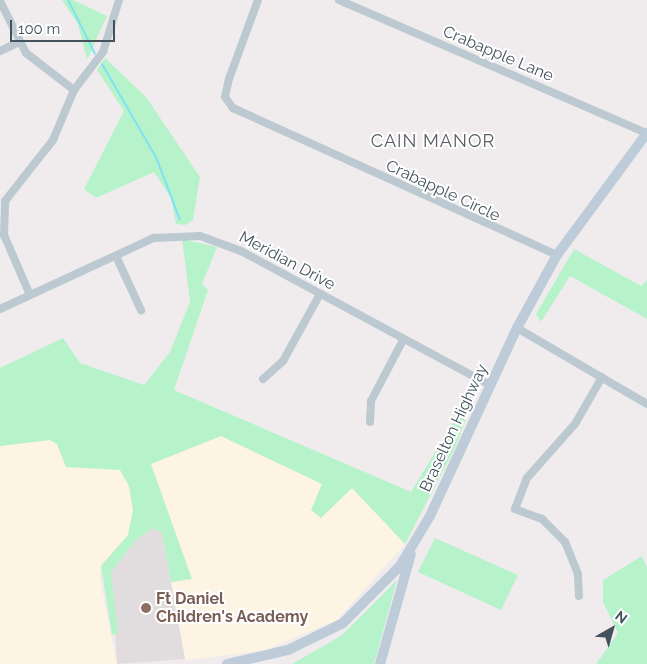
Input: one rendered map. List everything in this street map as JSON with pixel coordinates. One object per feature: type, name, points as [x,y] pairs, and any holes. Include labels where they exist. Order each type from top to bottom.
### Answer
[{"type":"main road","name":"Braselton Highway","points":[[228,664],[288,650],[343,623],[391,577],[412,549],[490,384],[558,255],[647,133]]},
{"type":"main road","points":[[380,664],[412,549]]},
{"type":"street","points":[[30,295],[4,235],[6,201],[18,180],[46,153],[74,90],[103,52],[120,0]]},
{"type":"street","name":"Crabapple Circle","points":[[258,0],[229,79],[226,96],[233,108],[558,255]]},
{"type":"street","name":"Crabapple Lane","points":[[339,0],[647,133]]},
{"type":"street","points":[[0,1],[19,42],[35,62],[74,90]]},
{"type":"street","points":[[0,52],[19,42]]},
{"type":"street","name":"Meridian Drive","points":[[0,309],[154,238],[200,236],[217,240],[403,340],[490,384]]},
{"type":"street","points":[[116,256],[141,310]]},
{"type":"street","points":[[263,379],[283,361],[320,294]]},
{"type":"street","points":[[518,328],[647,404]]},
{"type":"street","points":[[370,422],[371,401],[403,340]]},
{"type":"street","points":[[579,596],[578,574],[565,542],[542,520],[515,509],[527,478],[575,424],[602,377]]},
{"type":"shaded area","points":[[221,436],[322,484],[311,510],[352,488],[405,544],[337,620],[265,650],[191,660],[185,659],[171,582],[191,579],[150,464]]},
{"type":"shaded area","points":[[50,440],[57,444],[66,467],[120,469],[129,486],[133,510],[128,535],[101,566],[100,580],[117,664],[0,664],[0,446]]},
{"type":"shaded area","name":"Ft Daniel Children's Academy","points":[[153,528],[162,533],[185,659],[117,664],[111,572],[136,540]]},
{"type":"green space","points":[[62,0],[73,0],[107,16],[87,60],[78,24]]},
{"type":"green space","points":[[105,58],[146,97],[200,177],[193,220],[185,225],[176,224],[171,198],[154,172],[96,198],[84,189],[124,111],[97,70]]},
{"type":"green space","points":[[182,239],[217,247],[202,284],[208,290],[174,390],[411,492],[471,393],[474,397],[455,448],[405,544],[352,488],[321,518],[311,510],[322,484],[221,436],[151,464],[192,579],[171,582],[162,533],[153,528],[136,540],[111,572],[118,633],[112,635],[101,566],[128,535],[133,510],[129,486],[120,470],[66,467],[57,444],[50,440],[0,446],[0,368],[63,338],[80,363],[144,385],[170,352],[190,302]]},
{"type":"green space","points":[[574,249],[641,286],[647,280],[647,319],[570,276],[541,322],[536,314]]},
{"type":"green space","points":[[435,538],[518,575],[501,610],[418,572]]},
{"type":"green space","points":[[642,556],[647,568],[647,664],[596,664],[618,633],[603,602],[603,580]]},
{"type":"green space","points":[[397,580],[374,664],[292,664],[341,636]]},
{"type":"waterway","points":[[68,0],[95,54]]},
{"type":"waterway","points":[[102,64],[156,157],[180,220]]},
{"type":"place","name":"Ft Daniel Children's Academy","points":[[146,608]]},
{"type":"district","name":"CAIN MANOR","points":[[433,141]]}]
